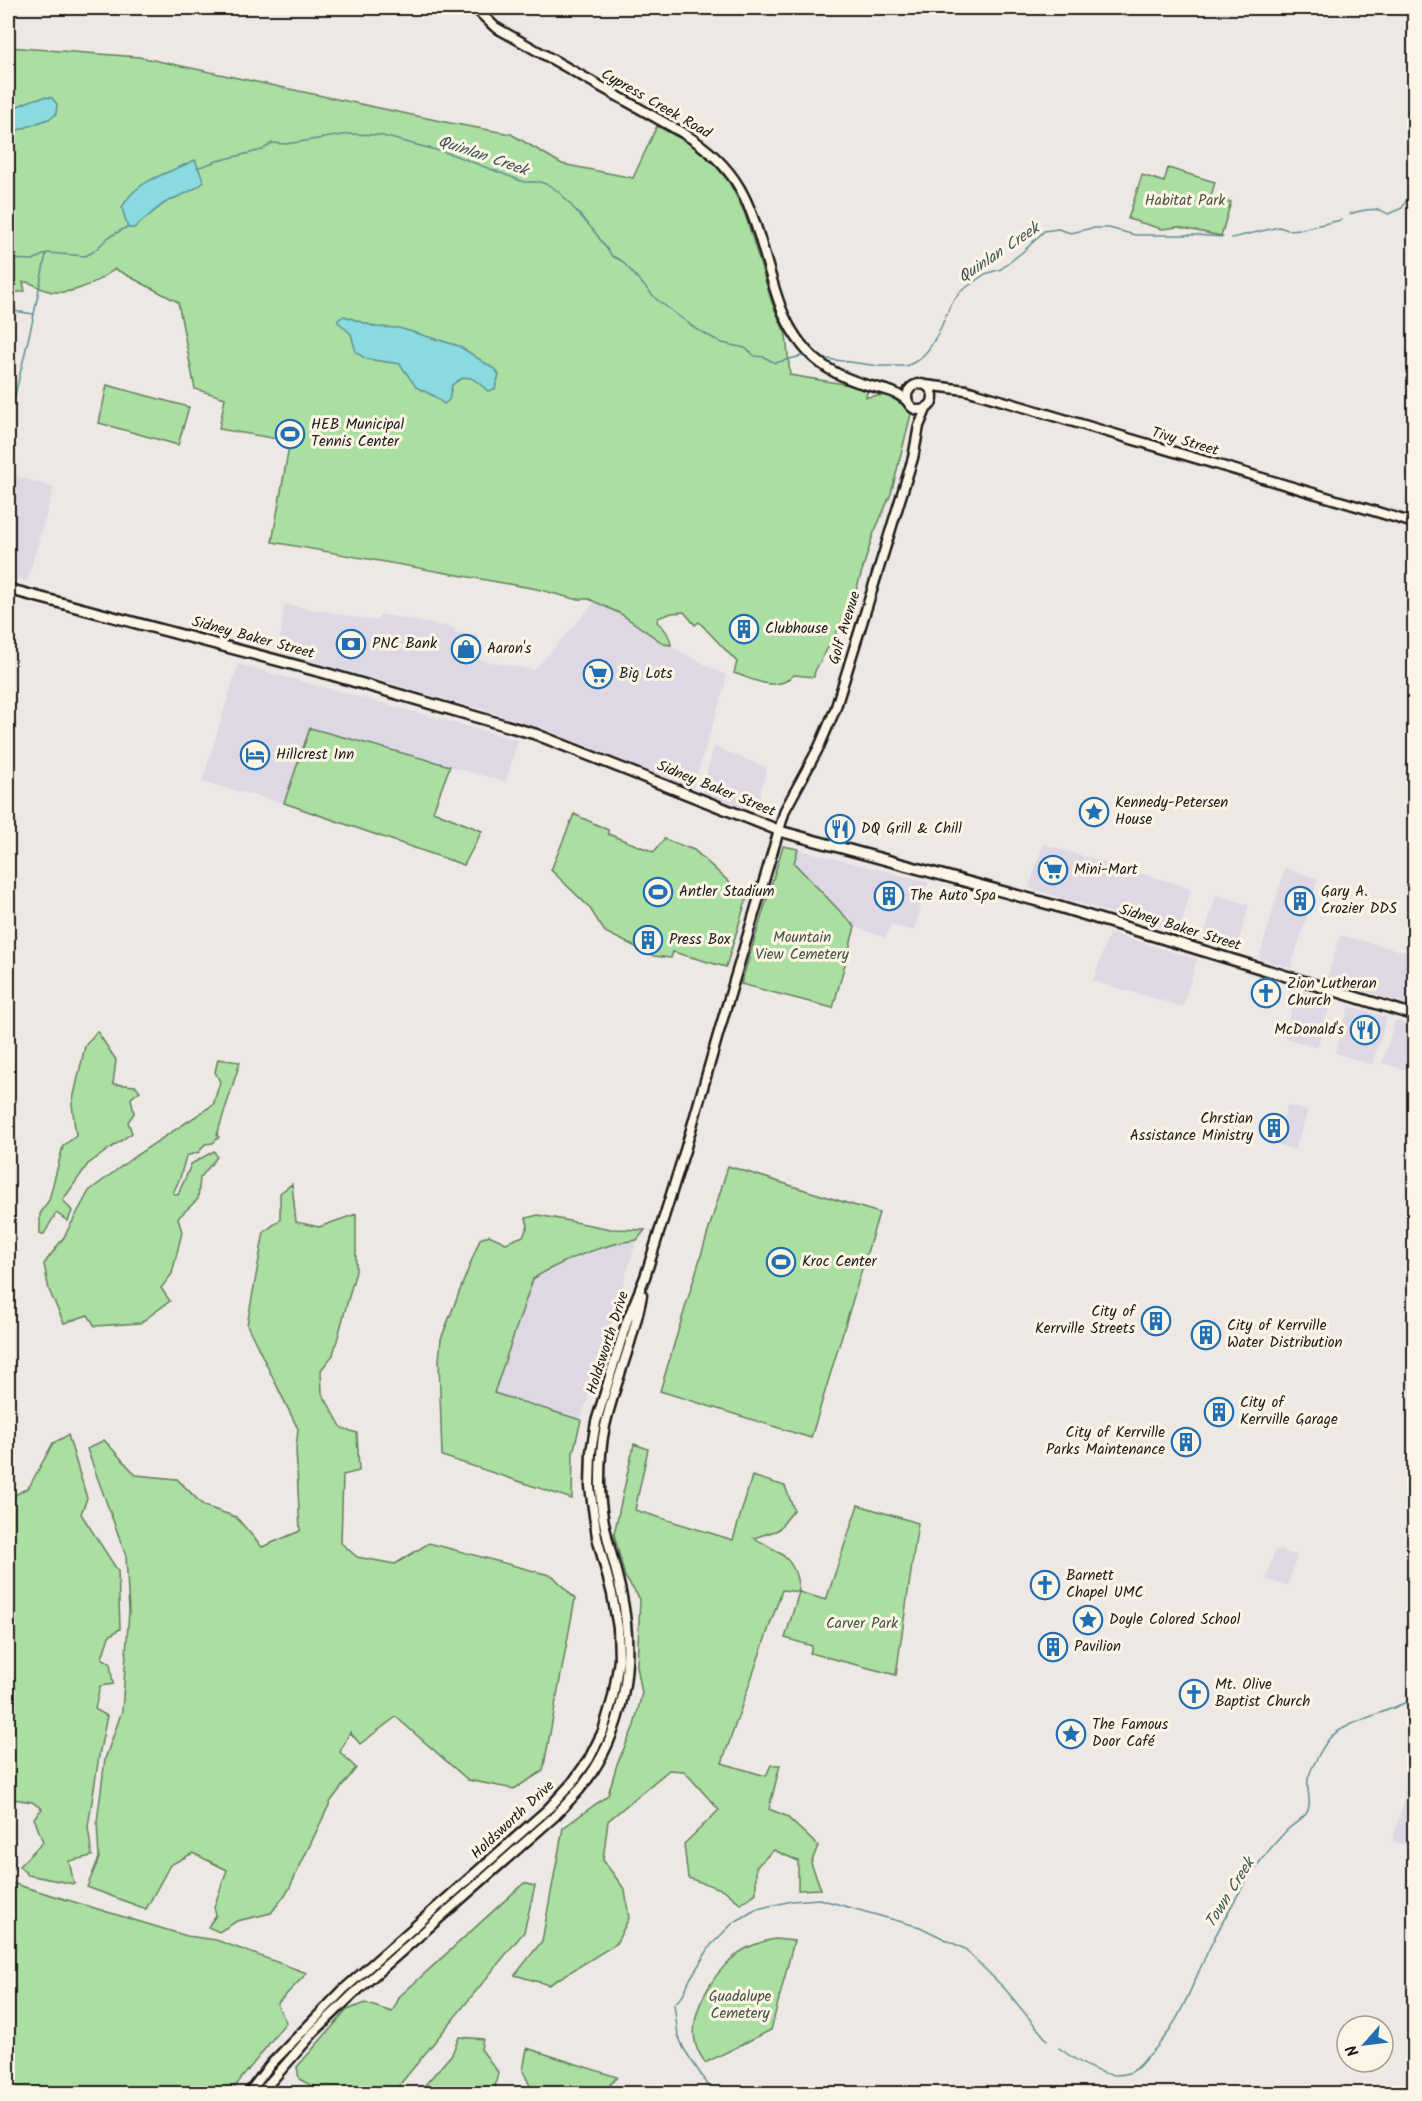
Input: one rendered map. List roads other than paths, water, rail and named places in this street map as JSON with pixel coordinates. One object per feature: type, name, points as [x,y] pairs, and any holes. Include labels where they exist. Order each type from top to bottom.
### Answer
[{"type":"main road","name":"Cypress Creek Road","points":[[475,8],[495,27],[513,38],[698,142],[728,168],[748,201],[784,318],[792,332],[809,353],[831,371],[856,382],[887,389],[903,397],[911,405]]},
{"type":"main road","points":[[932,398],[931,390],[925,385],[912,387],[908,393],[911,405],[920,410],[927,407],[932,398],[948,387]]},
{"type":"main road","name":"Tivy Street","points":[[925,385],[966,390],[1414,523]]},
{"type":"main road","name":"Cypress Creek Road","points":[[887,389],[912,387]]},
{"type":"main road","name":"Golf Avenue","points":[[911,405],[919,426]]},
{"type":"main road","name":"Golf Avenue","points":[[779,831],[794,791],[819,747],[835,710],[913,458],[919,426],[927,407]]},
{"type":"main road","name":"Sidney Baker Street","points":[[8,589],[304,667],[535,734],[779,831],[1056,906],[1414,1015]]},
{"type":"main road","name":"Holdsworth Drive","points":[[248,2094],[270,2065],[344,1989],[548,1809],[572,1783],[589,1759],[603,1731],[613,1697],[619,1660],[618,1628],[592,1509],[591,1452],[596,1422],[627,1321],[645,1277],[686,1147],[779,831]]},
{"type":"main road","name":"Holdsworth Drive","points":[[260,2094],[314,2032],[351,1996],[555,1815],[580,1789],[597,1764],[612,1734],[623,1700],[628,1661],[628,1627],[602,1508],[601,1453],[605,1424],[637,1326],[645,1277]]},
{"type":"main road","points":[[465,1883],[471,1890]]},
{"type":"water","points":[[45,97],[52,98],[57,104],[56,114],[8,134],[8,110]]},
{"type":"water","points":[[195,160],[204,182],[165,203],[134,228],[128,228],[122,208],[128,198],[154,178]]},
{"type":"water","points":[[344,316],[376,327],[399,328],[459,346],[496,370],[499,375],[495,389],[488,391],[472,378],[463,378],[452,385],[449,400],[444,404],[416,387],[400,364],[366,359],[356,352],[351,334],[338,322]]},
{"type":"waterway","name":"Quinlan Creek","points":[[197,168],[262,150],[272,143],[286,144],[349,134],[379,135],[451,154],[524,182],[540,182],[551,186],[594,231],[612,256],[622,261],[656,299],[696,329],[722,343],[745,348],[755,356],[764,357],[775,363],[801,356],[806,357]]},
{"type":"waterway","name":"Quinlan Creek","points":[[1350,214],[1374,209],[1388,214],[1402,208],[1414,186]]},
{"type":"waterway","name":"Quinlan Creek","points":[[1232,238],[1279,227],[1288,230],[1302,229],[1341,220]]},
{"type":"waterway","name":"Quinlan Creek","points":[[8,259],[33,260],[47,253],[85,256],[93,252],[109,237],[127,227]]},
{"type":"waterway","name":"Quinlan Creek","points":[[820,358],[879,366],[907,366],[920,359],[938,334],[951,304],[960,292],[985,274],[1001,269],[1044,231],[1058,229],[1071,233],[1092,228],[1109,228],[1135,235],[1223,237]]},
{"type":"waterway","points":[[8,425],[46,254]]},
{"type":"waterway","points":[[8,310],[33,314]]},
{"type":"waterway","name":"Town Creek","points":[[1059,2048],[1084,2065],[1104,2073],[1124,2074],[1139,2067],[1157,2047],[1175,2021],[1213,1940],[1246,1881],[1280,1837],[1306,1814],[1309,1806],[1308,1779],[1326,1742],[1345,1727],[1414,1698]]},
{"type":"waterway","name":"Town Creek","points":[[714,2094],[684,2049],[678,2035],[674,2004],[682,1997],[711,1945],[733,1923],[757,1909],[792,1901],[819,1899],[920,1927],[965,1949],[1005,1989],[1047,2040]]},
{"type":"place","name":"HEB Municipal Tennis Center","points":[[290,434]]},
{"type":"place","name":"Clubhouse","points":[[744,629]]},
{"type":"place","name":"PNC Bank","points":[[351,644]]},
{"type":"place","name":"Aaron's","points":[[466,649]]},
{"type":"place","name":"Big Lots","points":[[598,674]]},
{"type":"place","name":"Hillcrest Inn","points":[[255,755]]},
{"type":"place","name":"Kennedy-Petersen House","points":[[1094,812]]},
{"type":"place","name":"DQ Grill & Chill","points":[[840,829]]},
{"type":"place","name":"Mini-Mart","points":[[1053,870]]},
{"type":"place","name":"Antler Stadium","points":[[658,892]]},
{"type":"place","name":"The Auto Spa","points":[[889,896]]},
{"type":"place","name":"Gary A. Crozier DDS","points":[[1300,901]]},
{"type":"place","name":"Press Box","points":[[648,940]]},
{"type":"place","name":"Zion Lutheran Church","points":[[1266,993]]},
{"type":"place","name":"McDonald's","points":[[1365,1030]]},
{"type":"place","name":"Chrstian Assistance Ministry","points":[[1274,1128]]},
{"type":"place","name":"Kroc Center","points":[[781,1262]]},
{"type":"place","name":"City of Kerrville Streets","points":[[1156,1321]]},
{"type":"place","name":"City of Kerrville Water Distribution","points":[[1206,1335]]},
{"type":"place","name":"City of Kerrville Garage","points":[[1219,1412]]},
{"type":"place","name":"City of Kerrville Parks Maintenance","points":[[1186,1442]]},
{"type":"place","name":"Barnett Chapel UMC","points":[[1045,1585]]},
{"type":"place","name":"Doyle Colored School","points":[[1088,1620]]},
{"type":"place","name":"Pavilion","points":[[1053,1647]]},
{"type":"place","name":"Mt. Olive Baptist Church","points":[[1194,1694]]},
{"type":"place","name":"The Famous Door Café","points":[[1071,1734]]},
{"type":"park label","name":"Habitat Park","points":[[1185,201]]},
{"type":"park label","name":"Mountain View Cemetery","points":[[802,946]]},
{"type":"park label","name":"Carver Park","points":[[862,1624]]},
{"type":"park label","name":"Guadalupe Cemetery","points":[[740,2006]]}]
